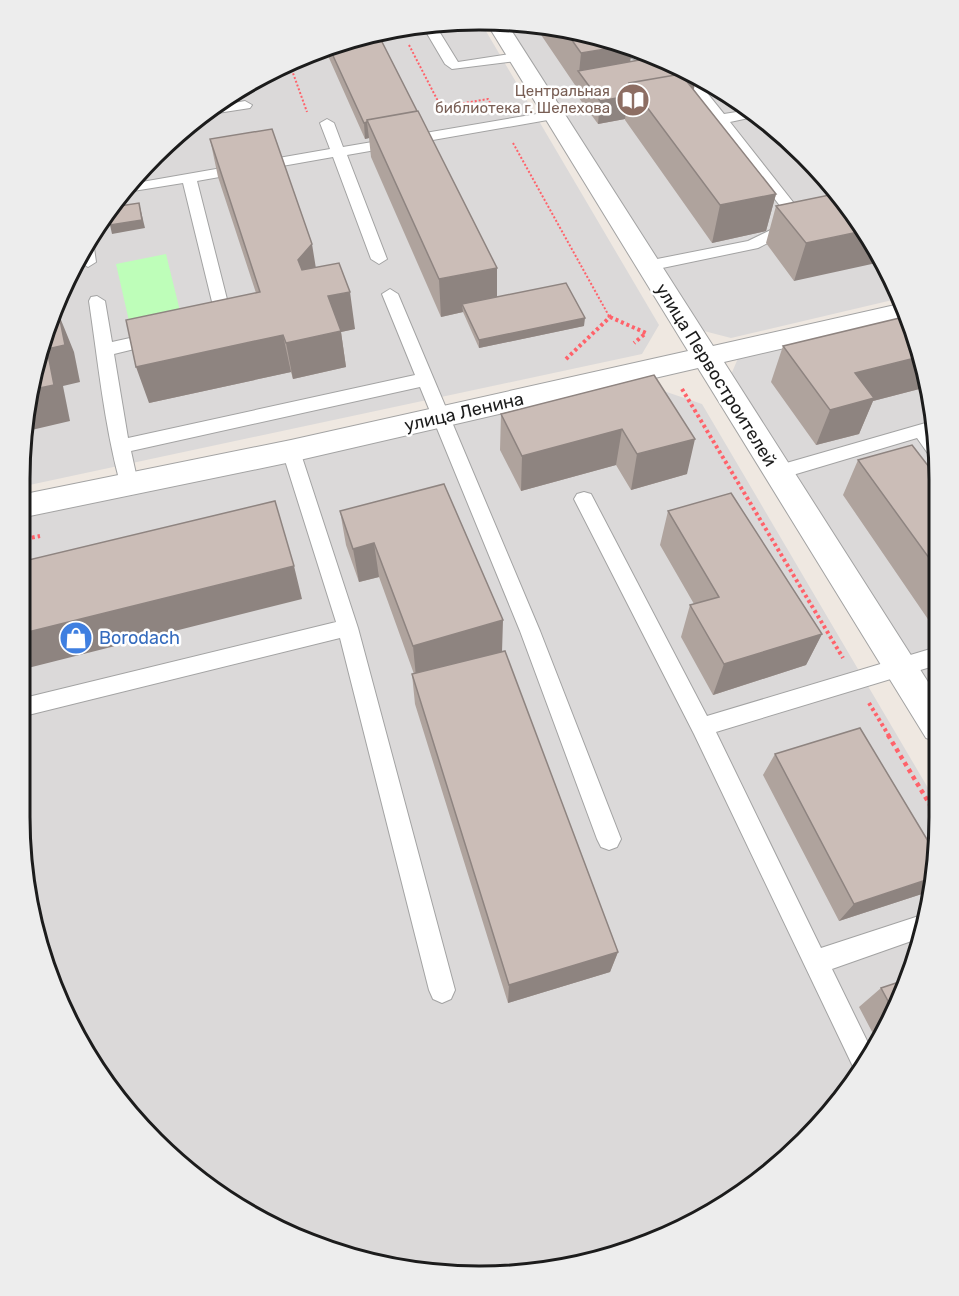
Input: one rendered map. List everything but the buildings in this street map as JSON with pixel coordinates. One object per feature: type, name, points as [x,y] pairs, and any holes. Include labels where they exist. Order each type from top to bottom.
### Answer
[{"type":"street","name":"улица Первостроителей","points":[[501,31],[776,473],[929,713]]},
{"type":"street","name":"улица Ленина","points":[[30,505],[291,452],[897,313]]},
{"type":"lane","points":[[434,33],[452,64],[457,66],[517,57]]},
{"type":"lane","points":[[693,84],[800,221]]},
{"type":"lane","points":[[227,108],[245,105]]},
{"type":"lane","points":[[139,187],[554,115]]},
{"type":"lane","points":[[721,119],[742,115]]},
{"type":"lane","points":[[327,123],[379,259]]},
{"type":"lane","points":[[189,178],[223,315],[219,323],[197,330]]},
{"type":"lane","points":[[648,266],[752,245],[800,221],[841,213]]},
{"type":"lane","points":[[390,294],[530,632],[609,839]]},
{"type":"lane","points":[[96,301],[120,447],[129,483]]},
{"type":"lane","points":[[104,350],[174,334]]},
{"type":"lane","points":[[120,447],[426,379]]},
{"type":"lane","points":[[776,473],[926,429]]},
{"type":"lane","points":[[291,452],[348,628],[442,990]]},
{"type":"lane","points":[[584,499],[702,727],[860,1055]]},
{"type":"lane","points":[[30,706],[348,628]]},
{"type":"lane","points":[[702,727],[929,659]]},
{"type":"lane","points":[[816,962],[915,929]]},
{"type":"path","points":[[405,37],[441,107],[488,99],[610,317],[646,333],[629,347]]},
{"type":"path","points":[[291,71],[311,124],[327,123]]},
{"type":"path","points":[[565,360],[610,317]]},
{"type":"path","points":[[682,389],[929,804]]},
{"type":"shaded area","points":[[485,30],[659,325],[642,354],[30,485],[34,421],[45,363],[54,335],[76,281],[90,255],[123,206],[142,183],[183,142],[230,106],[255,90],[307,64],[363,45],[421,34]]},
{"type":"shaded area","points":[[508,31],[567,39],[624,54],[678,76],[729,106],[776,142],[817,183],[836,206],[869,255],[892,300],[731,338],[700,330]]},
{"type":"shaded area","points":[[900,320],[914,363],[928,450],[929,687],[730,377],[739,356]]},
{"type":"shaded area","points":[[640,383],[702,404],[929,790],[925,875],[914,933],[895,989],[869,1041],[853,1066],[836,1090],[797,1134],[753,1173],[729,1190],[704,1206],[652,1232],[596,1251],[567,1257],[509,1265],[480,1266],[450,1265],[392,1257],[363,1251],[307,1232],[255,1206],[230,1190],[183,1154],[142,1113],[123,1090],[90,1041],[76,1015],[64,989],[45,933],[31,846],[30,517]]},
{"type":"green space","points":[[166,254],[180,311],[129,321],[116,264]]},
{"type":"place","name":"Центральная библиотека г. Шелехова","points":[[633,100]]},
{"type":"place","name":"Borodach","points":[[76,638]]}]
